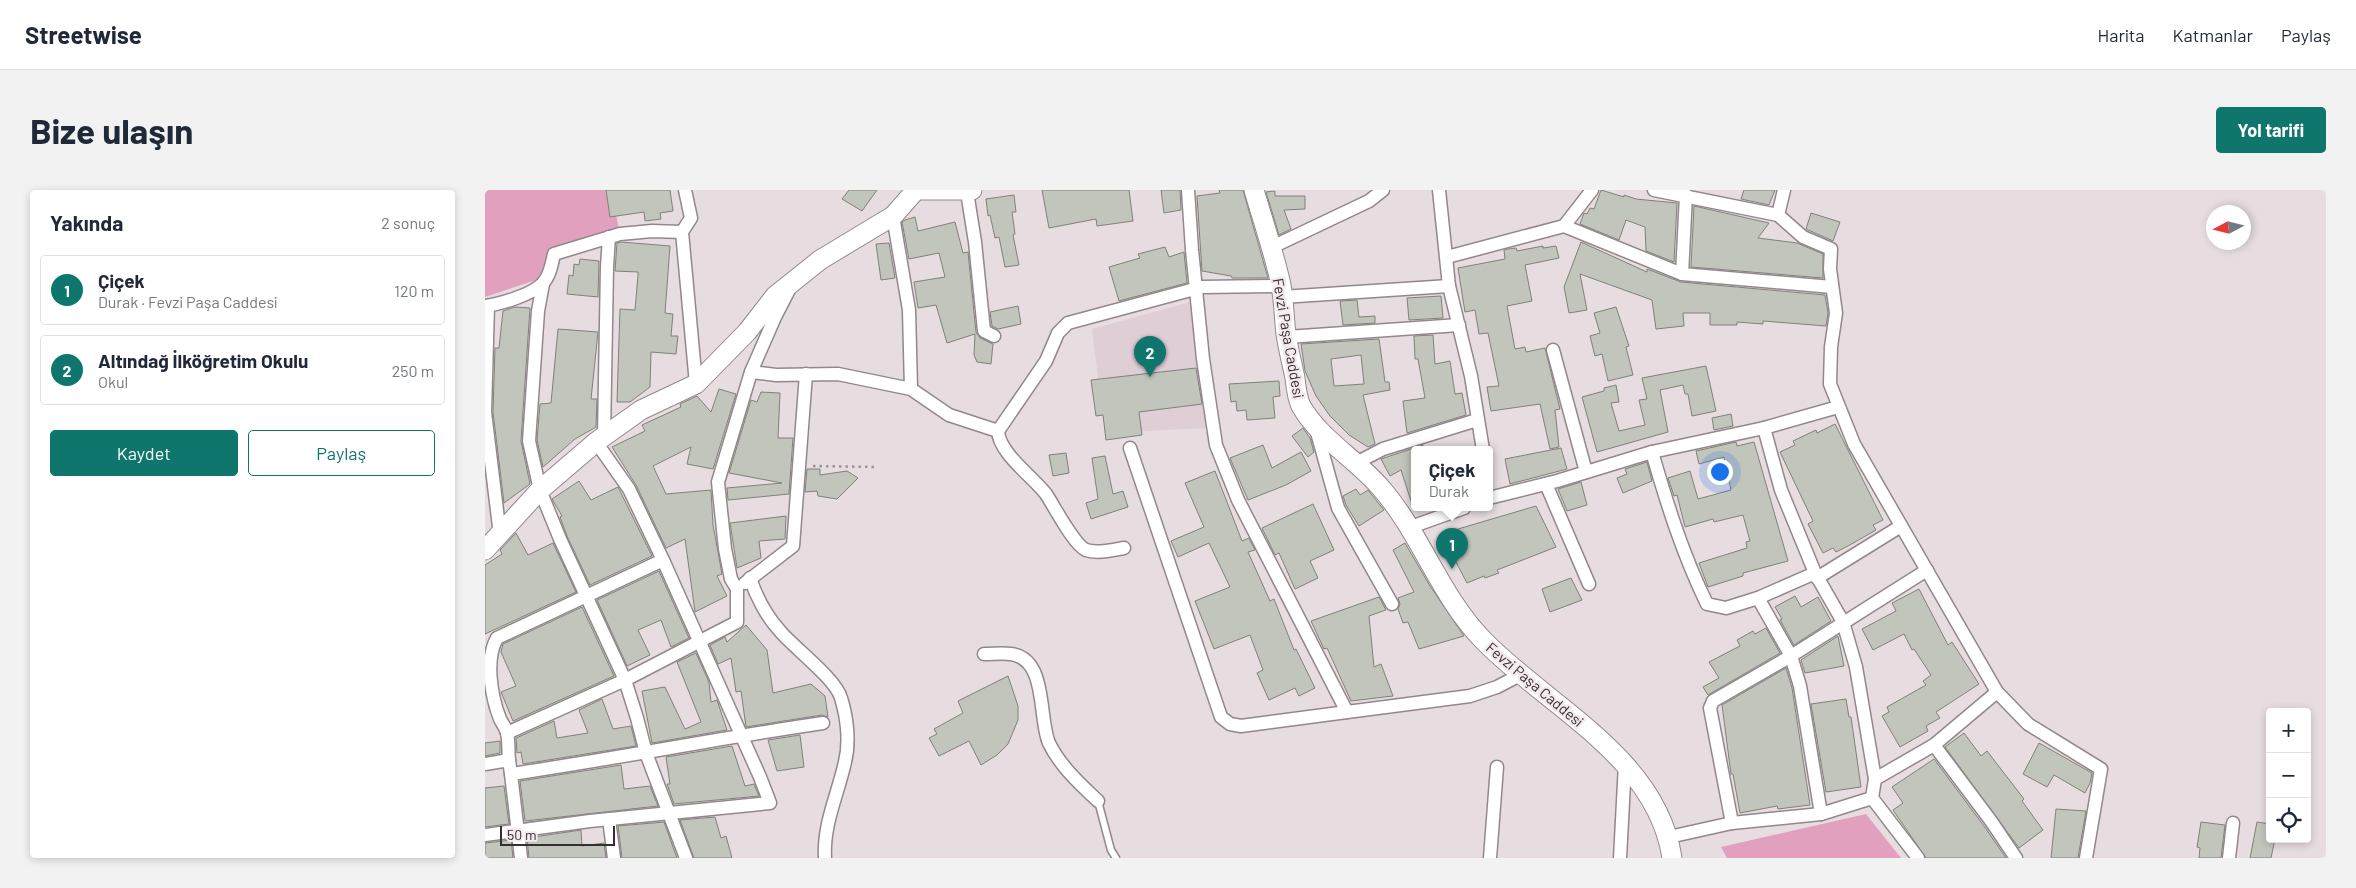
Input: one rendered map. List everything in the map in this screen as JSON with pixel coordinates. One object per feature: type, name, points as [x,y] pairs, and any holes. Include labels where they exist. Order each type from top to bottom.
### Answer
[{"type":"street","points":[[685,190],[691,218],[682,232],[696,384]]},
{"type":"street","points":[[485,550],[540,490],[600,439],[641,410],[696,384],[747,332],[768,302],[821,260],[893,216],[916,190],[969,191],[984,331],[994,336]]},
{"type":"street","points":[[1188,190],[1203,359],[1216,445],[1238,500],[1347,712]]},
{"type":"street","name":"Fevzi Paşa Caddesi","points":[[1254,190],[1282,292],[1287,337],[1300,404],[1316,427],[1381,488],[1409,528],[1435,575],[1458,610],[1482,640],[1520,675],[1589,730],[1625,764],[1654,803],[1669,837],[1672,858]]},
{"type":"street","points":[[1270,248],[1369,201],[1383,190]]},
{"type":"street","points":[[1439,190],[1449,286],[1471,376],[1482,446]]},
{"type":"street","points":[[1564,226],[1592,190]]},
{"type":"street","points":[[1654,190],[1778,215],[1803,237],[1831,249],[1830,269],[1836,313],[1831,347],[1830,384],[1838,407],[1854,444],[1997,692],[2027,724],[2101,769],[2086,858]]},
{"type":"street","points":[[1778,215],[1784,190]]},
{"type":"street","points":[[1682,274],[1686,195]]},
{"type":"street","points":[[893,216],[909,310],[911,389]]},
{"type":"street","points":[[1447,257],[1564,226],[1682,274],[1832,287]]},
{"type":"street","points":[[682,232],[652,231],[609,237],[554,254],[543,284],[538,311],[529,441],[540,490],[625,680],[646,754],[687,858]]},
{"type":"street","points":[[485,835],[609,819],[770,804],[760,777],[663,560],[629,489],[600,439],[609,237]]},
{"type":"street","points":[[507,733],[625,680],[737,622],[737,589],[731,579],[725,549],[718,482],[751,372],[775,317],[796,278]]},
{"type":"street","points":[[500,535],[485,412],[486,306],[508,302],[543,284]]},
{"type":"street","points":[[1123,548],[1099,552],[1084,550],[1044,491],[1007,452],[998,438],[997,431],[1025,388],[1046,361],[1058,333],[1068,323],[1197,288],[1282,292],[1449,286]]},
{"type":"street","points":[[1287,337],[1459,325]]},
{"type":"street","points":[[1553,350],[1586,472]]},
{"type":"street","points":[[751,372],[776,375],[838,374],[911,389],[949,415],[997,431]]},
{"type":"street","points":[[737,589],[793,546],[806,374]]},
{"type":"street","points":[[1493,494],[1546,484],[1652,452],[1764,428],[1838,407]]},
{"type":"street","points":[[1356,463],[1383,449],[1477,420]]},
{"type":"street","points":[[1316,427],[1338,508],[1392,604]]},
{"type":"street","points":[[1764,428],[1781,490],[1816,575],[1843,622],[1856,668],[1875,779],[1872,798],[1918,858]]},
{"type":"street","points":[[1130,448],[1221,717],[1230,724],[1241,726],[1470,696],[1497,688],[1520,675]]},
{"type":"street","points":[[1652,452],[1690,570],[1707,604],[1726,608],[1758,598],[1816,575],[1901,526]]},
{"type":"street","points":[[1546,484],[1589,584]]},
{"type":"street","points":[[1409,528],[1456,511]]},
{"type":"street","points":[[521,858],[507,733],[499,718],[489,661],[491,648],[497,638],[663,560]]},
{"type":"street","points":[[1732,824],[1710,708],[1713,701],[1791,656],[1927,570]]},
{"type":"street","points":[[750,578],[766,611],[779,631],[831,682],[841,696],[848,742],[846,762],[831,808],[825,858]]},
{"type":"street","points":[[1758,598],[1791,656],[1800,686],[1821,814]]},
{"type":"street","points":[[984,654],[1013,654],[1027,661],[1039,683],[1043,726],[1049,744],[1075,779],[1098,801]]},
{"type":"street","points":[[1875,779],[1934,745],[1997,692]]},
{"type":"street","points":[[511,774],[646,754],[740,735],[823,723]]},
{"type":"street","points":[[1934,745],[2016,858]]},
{"type":"street","points":[[485,764],[509,760]]},
{"type":"street","points":[[1620,858],[1625,764]]},
{"type":"street","points":[[1490,858],[1497,768]]},
{"type":"street","points":[[1669,837],[1732,824],[1821,814],[1872,798]]},
{"type":"street","points":[[609,819],[614,858]]},
{"type":"street","points":[[2229,858],[2233,823]]},
{"type":"lane","points":[[1098,801],[1111,850],[1116,858]]},
{"type":"path","points":[[799,465],[877,467]]},
{"type":"shaded area","points":[[485,190],[611,190],[620,234],[551,248],[539,279],[485,297]]},
{"type":"shaded area","points":[[1190,302],[1208,428],[1105,433],[1092,329]]},
{"type":"shaded area","points":[[1866,814],[1901,858],[1727,858],[1721,847]]},
{"type":"building","points":[[606,190],[670,190],[673,211],[660,213],[661,219],[645,221],[644,212],[610,217]]},
{"type":"building","points":[[849,190],[877,190],[862,211],[842,199]]},
{"type":"building","points":[[1042,190],[1129,190],[1133,221],[1097,226],[1096,219],[1049,228]]},
{"type":"building","points":[[1161,190],[1180,190],[1181,210],[1164,213]]},
{"type":"building","points":[[1219,190],[1243,190],[1268,278],[1232,278],[1231,276],[1202,271],[1197,196],[1220,193]]},
{"type":"building","points":[[1601,190],[1624,197],[1624,195],[1636,199],[1677,203],[1674,262],[1646,251],[1645,227],[1626,220],[1619,240],[1580,224],[1584,213],[1587,214],[1590,208],[1594,209]]},
{"type":"building","points":[[1744,190],[1775,190],[1769,205],[1741,199]]},
{"type":"building","points":[[1275,191],[1275,196],[1305,196],[1305,209],[1284,210],[1291,229],[1279,235],[1266,192]]},
{"type":"building","points":[[1014,195],[1016,212],[1012,212],[1015,234],[1013,235],[1019,265],[1005,267],[999,237],[995,238],[990,215],[988,216],[986,199]]},
{"type":"building","points":[[1694,206],[1769,223],[1758,238],[1797,243],[1823,254],[1823,278],[1691,267]]},
{"type":"building","points":[[1811,213],[1840,222],[1833,241],[1806,229]]},
{"type":"building","points":[[915,217],[918,231],[955,222],[963,253],[968,252],[976,332],[980,338],[993,344],[991,364],[977,362],[974,355],[975,334],[947,343],[936,305],[918,308],[914,282],[945,277],[939,253],[909,259],[902,222]]},
{"type":"building","points":[[1581,242],[1647,272],[1647,269],[1681,282],[1825,295],[1828,313],[1826,326],[1763,321],[1763,324],[1737,322],[1737,325],[1710,325],[1710,313],[1683,313],[1684,326],[1656,329],[1652,300],[1580,274],[1587,310],[1569,313],[1564,287]]},
{"type":"building","points":[[617,243],[670,246],[665,313],[673,314],[671,336],[678,336],[676,354],[651,352],[650,387],[630,402],[617,402],[620,309],[635,310],[638,272],[615,271]]},
{"type":"building","points":[[889,243],[895,278],[881,280],[876,244]]},
{"type":"building","points":[[1543,246],[1543,248],[1556,246],[1559,258],[1525,265],[1532,301],[1507,306],[1515,349],[1525,347],[1526,352],[1545,348],[1560,409],[1555,410],[1559,447],[1550,449],[1540,404],[1491,411],[1487,387],[1499,386],[1488,333],[1479,334],[1475,310],[1465,312],[1458,268],[1505,259],[1504,250],[1516,248],[1517,251]]},
{"type":"building","points":[[1165,247],[1169,257],[1184,252],[1187,283],[1119,301],[1109,267],[1140,258],[1138,254]]},
{"type":"building","points":[[580,259],[599,261],[598,297],[567,294],[569,275],[573,276],[574,264],[579,265]]},
{"type":"building","points":[[1441,296],[1443,318],[1409,320],[1407,298]]},
{"type":"building","points":[[1357,300],[1359,317],[1375,316],[1375,323],[1343,325],[1340,301]]},
{"type":"building","points":[[1018,306],[1021,324],[998,329],[992,326],[990,312]]},
{"type":"building","points":[[515,307],[530,308],[521,441],[530,484],[504,503],[493,412],[495,348],[499,348],[503,311]]},
{"type":"building","points":[[1616,307],[1629,346],[1626,347],[1633,375],[1608,381],[1602,354],[1595,356],[1590,336],[1600,333],[1594,313]]},
{"type":"building","points":[[558,329],[598,332],[591,399],[597,399],[596,427],[575,439],[543,467],[537,440],[540,404],[551,403]]},
{"type":"building","points":[[1433,335],[1435,364],[1450,361],[1455,394],[1462,393],[1466,415],[1407,433],[1403,401],[1425,398],[1418,359],[1415,359],[1414,336]]},
{"type":"building","points":[[1379,339],[1385,382],[1389,382],[1390,390],[1363,395],[1375,444],[1368,447],[1349,435],[1330,416],[1316,396],[1305,371],[1301,344]],"holes":[[[1361,355],[1364,384],[1334,386],[1331,359]]]},
{"type":"building","points":[[1706,366],[1716,411],[1692,416],[1688,394],[1685,394],[1683,385],[1660,390],[1668,432],[1597,452],[1582,397],[1604,391],[1604,388],[1616,385],[1619,402],[1611,403],[1619,431],[1645,425],[1639,400],[1647,399],[1642,378]]},
{"type":"building","points":[[1196,368],[1202,404],[1139,412],[1142,435],[1106,440],[1103,415],[1096,416],[1091,380]]},
{"type":"building","points":[[1279,381],[1280,396],[1273,397],[1275,418],[1247,420],[1246,410],[1237,411],[1236,401],[1231,402],[1229,384]]},
{"type":"building","points":[[719,389],[736,394],[713,469],[687,464],[691,447],[653,466],[666,494],[711,490],[713,525],[722,574],[717,576],[727,596],[695,612],[685,539],[666,548],[636,485],[612,447],[645,431],[642,425],[681,407],[680,404],[697,396],[711,412]]},
{"type":"building","points":[[761,392],[780,393],[778,438],[793,438],[789,494],[728,500],[727,488],[782,483],[729,473],[751,400],[757,402]]},
{"type":"building","points":[[1731,414],[1733,426],[1714,430],[1712,418]]},
{"type":"building","points":[[1835,424],[1883,520],[1873,525],[1876,530],[1848,546],[1836,552],[1833,548],[1823,553],[1808,524],[1813,521],[1780,452],[1795,445],[1793,441],[1816,430],[1817,433]]},
{"type":"building","points":[[1303,428],[1310,438],[1314,452],[1308,457],[1292,436]]},
{"type":"building","points":[[1736,442],[1737,446],[1754,442],[1788,561],[1743,573],[1743,576],[1708,587],[1699,563],[1747,548],[1746,542],[1750,541],[1743,515],[1714,522],[1713,519],[1685,527],[1677,495],[1674,496],[1668,478],[1690,471],[1698,499],[1731,490],[1724,457],[1699,464],[1696,451]]},
{"type":"building","points":[[1263,445],[1272,468],[1301,452],[1311,471],[1286,485],[1248,500],[1230,458]]},
{"type":"building","points":[[1561,448],[1567,469],[1510,484],[1505,459]]},
{"type":"building","points":[[1411,449],[1411,501],[1401,470],[1390,476],[1381,459]]},
{"type":"building","points":[[1066,453],[1069,473],[1053,476],[1049,455]]},
{"type":"building","points":[[1105,456],[1113,494],[1123,491],[1128,507],[1091,519],[1086,503],[1098,499],[1092,458]]},
{"type":"building","points":[[1647,462],[1652,481],[1623,493],[1617,478],[1627,474],[1625,469]]},
{"type":"building","points":[[807,469],[820,469],[820,475],[847,471],[858,478],[837,499],[818,496],[817,491],[805,492]]},
{"type":"building","points":[[1215,471],[1242,541],[1249,538],[1255,550],[1248,552],[1270,601],[1274,599],[1294,650],[1296,649],[1315,688],[1299,696],[1295,688],[1269,700],[1257,673],[1263,670],[1250,635],[1214,649],[1195,601],[1230,587],[1209,543],[1178,557],[1171,541],[1204,527],[1185,483]]},
{"type":"building","points":[[579,481],[591,500],[618,487],[652,556],[590,585],[567,536],[560,517],[562,516],[552,499]]},
{"type":"building","points":[[1581,482],[1587,505],[1567,511],[1558,489]]},
{"type":"building","points":[[1356,489],[1360,495],[1368,490],[1384,510],[1359,526],[1346,505],[1343,496]]},
{"type":"building","points":[[1313,504],[1334,550],[1310,561],[1318,578],[1295,589],[1279,553],[1275,555],[1262,528]]},
{"type":"building","points":[[1536,506],[1556,547],[1497,570],[1499,573],[1485,578],[1484,576],[1467,583],[1441,534]]},
{"type":"building","points":[[786,516],[785,539],[759,541],[761,558],[737,568],[730,523]]},
{"type":"building","points":[[516,533],[528,555],[553,543],[576,592],[485,634],[485,565],[502,554],[500,550]]},
{"type":"building","points":[[1405,543],[1430,586],[1464,636],[1419,649],[1408,622],[1403,623],[1398,609],[1400,604],[1398,598],[1414,592],[1393,550]]},
{"type":"building","points":[[659,571],[689,638],[671,647],[661,620],[638,630],[650,655],[627,666],[597,600]]},
{"type":"building","points":[[1571,578],[1582,600],[1550,612],[1542,589]]},
{"type":"building","points":[[1919,589],[1948,645],[1952,642],[1979,684],[1936,712],[1940,718],[1926,726],[1928,731],[1900,747],[1882,716],[1889,712],[1887,707],[1926,685],[1923,681],[1931,675],[1914,649],[1912,650],[1904,634],[1873,650],[1862,629],[1896,611],[1892,603]]},
{"type":"building","points":[[1795,596],[1801,607],[1818,597],[1831,621],[1794,645],[1775,607]]},
{"type":"building","points":[[1379,597],[1386,610],[1369,616],[1374,667],[1381,664],[1393,696],[1351,701],[1327,648],[1324,649],[1311,621]]},
{"type":"building","points":[[582,607],[614,676],[513,721],[501,692],[516,686],[501,652],[503,644]]},
{"type":"building","points":[[746,625],[767,650],[773,693],[811,684],[825,696],[828,717],[822,715],[746,727],[741,691],[736,692],[731,658],[718,664],[710,645],[725,637],[727,642]]},
{"type":"building","points":[[1766,628],[1780,653],[1708,695],[1703,687],[1719,678],[1709,662],[1740,646],[1737,640],[1753,631],[1755,634]]},
{"type":"building","points":[[1838,636],[1844,666],[1805,673],[1801,660]]},
{"type":"building","points":[[696,653],[709,682],[711,702],[717,700],[727,730],[652,743],[642,691],[665,687],[685,729],[701,722],[677,662]]},
{"type":"building","points":[[1786,668],[1792,688],[1810,805],[1778,809],[1777,806],[1740,813],[1733,774],[1731,774],[1722,705]]},
{"type":"building","points":[[1008,676],[1018,706],[1018,720],[1008,744],[997,755],[981,765],[969,741],[939,756],[929,738],[937,734],[934,729],[963,713],[958,701]]},
{"type":"building","points":[[602,699],[613,729],[631,726],[636,746],[523,764],[521,752],[517,753],[516,738],[554,721],[557,738],[588,733],[579,710]]},
{"type":"building","points":[[1846,699],[1849,717],[1851,717],[1861,787],[1826,792],[1811,704]]},
{"type":"building","points":[[1964,733],[1981,756],[1987,751],[2024,799],[2022,801],[2043,830],[2019,848],[1945,747]]},
{"type":"building","points":[[800,735],[804,767],[777,771],[768,740]]},
{"type":"building","points":[[500,741],[500,753],[485,756],[485,743]]},
{"type":"building","points":[[2039,743],[2092,773],[2085,793],[2054,775],[2047,787],[2023,774]]},
{"type":"building","points":[[732,746],[745,786],[754,784],[759,796],[674,804],[667,784],[670,784],[666,757]]},
{"type":"building","points":[[1934,759],[2006,858],[1926,858],[1893,810],[1903,803],[1892,787]]},
{"type":"building","points":[[621,765],[624,789],[650,786],[658,806],[525,821],[520,781]]},
{"type":"building","points":[[504,786],[509,824],[485,827],[485,788]]},
{"type":"building","points":[[2056,809],[2086,811],[2078,858],[2051,858]]},
{"type":"building","points":[[715,817],[721,838],[726,836],[732,858],[694,858],[680,820]]},
{"type":"building","points":[[664,822],[677,858],[622,858],[618,826]]},
{"type":"building","points":[[2201,822],[2225,825],[2221,858],[2199,858],[2200,848],[2197,847]]},
{"type":"building","points":[[2257,822],[2266,823],[2266,843],[2274,843],[2271,858],[2250,858]]},
{"type":"building","points":[[581,830],[582,846],[604,843],[606,858],[529,858],[527,838]]},
{"type":"building","points":[[511,840],[513,858],[485,858],[485,843]]},
{"type":"place","name":"Altındağ İlköğretim Okulu","points":[[1150,377]]},
{"type":"place","name":"Çiçek","points":[[1452,569]]}]
